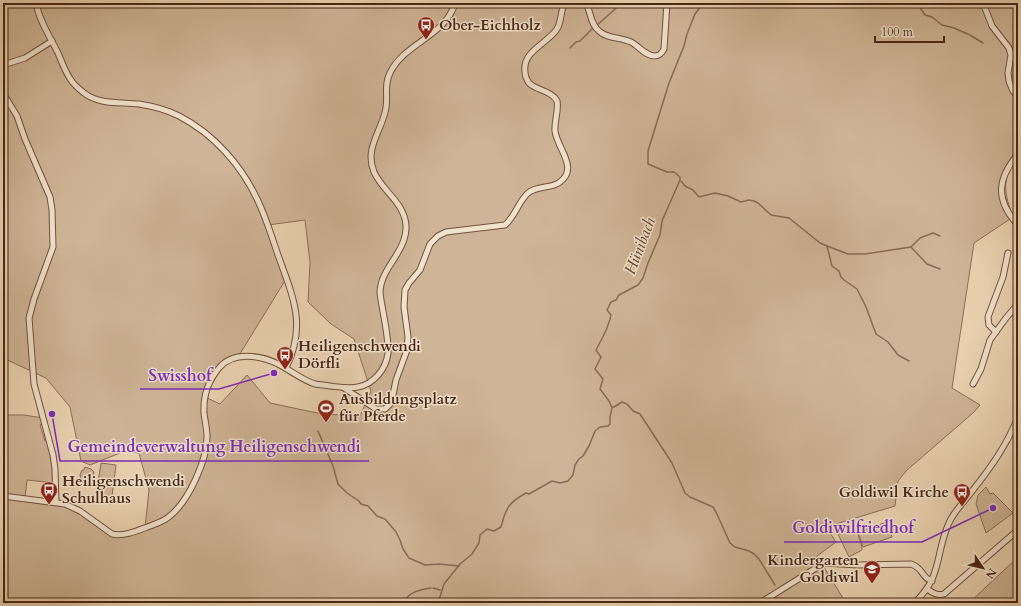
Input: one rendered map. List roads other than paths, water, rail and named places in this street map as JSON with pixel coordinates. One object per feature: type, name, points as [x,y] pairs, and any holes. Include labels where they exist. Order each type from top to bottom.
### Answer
[{"type":"street","points":[[36,3],[71,80],[83,93],[103,101],[145,105],[162,109],[178,116],[208,136],[243,174],[259,202],[296,310],[297,334],[294,348],[286,368]]},
{"type":"street","points":[[3,496],[65,504],[80,511],[114,535],[129,533],[166,519],[178,508],[188,494],[204,457],[207,436],[204,401],[208,385],[216,370],[226,361],[243,356],[264,359],[286,368],[316,384],[343,387],[358,387],[367,384],[377,376],[388,355],[380,283],[402,244],[406,231],[406,222],[403,212],[398,204],[375,173],[371,159],[373,141],[386,108],[386,86],[388,76],[398,60],[444,23],[452,12],[455,3]]},
{"type":"street","points":[[343,387],[372,408],[381,410],[387,408],[392,402],[394,386],[407,350],[408,333],[404,299],[405,290],[420,270],[430,244],[435,238],[446,232],[505,225],[510,221],[520,202],[528,193],[538,188],[557,184],[564,178],[567,169],[567,161],[555,132],[557,101],[553,95],[530,84],[525,75],[525,68],[530,54],[557,29],[565,3]]},
{"type":"street","points":[[586,3],[593,24],[599,31],[607,36],[630,42],[646,53],[655,56],[660,54],[664,49],[667,3]]},
{"type":"street","points":[[983,3],[992,26],[1009,48],[1009,81],[1013,91],[1018,97]]},
{"type":"street","points":[[1014,3],[1018,8]]},
{"type":"street","points":[[3,65],[24,58],[52,41]]},
{"type":"street","points":[[3,92],[15,112],[50,197],[52,210],[54,240],[52,250],[29,316],[34,384],[53,455],[56,502]]},
{"type":"street","points":[[1018,154],[1005,173],[1001,192],[1006,211],[1018,225]]},
{"type":"street","points":[[996,332],[989,325],[988,317],[1003,277],[1008,253]]},
{"type":"street","points":[[973,384],[981,369],[990,340],[1018,304]]},
{"type":"street","points":[[914,603],[927,590],[932,581],[949,521],[994,463],[1008,439],[1018,417]]},
{"type":"street","points":[[927,590],[940,596],[944,594],[1018,530]]},
{"type":"street","points":[[760,603],[824,563],[858,565],[911,564],[917,566],[927,580],[932,581]]},
{"type":"waterway","points":[[596,26],[622,3]]},
{"type":"waterway","name":"Hünibach","points":[[438,603],[444,584],[460,564],[472,554],[479,543],[480,535],[487,529],[494,531],[501,527],[504,515],[511,503],[526,493],[529,494],[552,481],[560,483],[568,481],[573,475],[575,465],[589,446],[595,431],[600,427],[608,426],[610,424],[612,408],[609,401],[600,389],[603,379],[595,369],[601,357],[596,350],[609,324],[611,315],[607,310],[611,302],[616,300],[619,295],[638,285],[643,278],[660,235],[662,221],[680,180],[680,177],[674,172],[667,172],[648,164],[648,151],[669,83],[684,46],[687,34],[695,14],[703,3]]},
{"type":"waterway","points":[[917,3],[925,15],[932,17],[942,25],[954,28],[970,35],[983,43]]},
{"type":"waterway","points":[[570,48],[576,42],[580,41],[592,29]]},
{"type":"waterway","points":[[681,181],[685,186],[693,190],[699,197],[715,193],[728,196],[741,202],[749,200],[754,201],[771,215],[789,218],[820,243],[827,246],[832,266],[839,271],[844,280],[857,289],[866,307],[876,334],[888,342],[898,355],[909,361]]},
{"type":"waterway","points":[[827,246],[848,254],[865,254],[911,247],[920,238],[933,233],[940,236]]},
{"type":"waterway","points":[[911,247],[927,264],[940,269]]},
{"type":"waterway","points":[[612,407],[622,402],[627,404],[633,411],[640,414],[672,463],[685,493],[690,497],[713,507],[730,543],[735,547],[754,554],[759,559],[775,585]]},
{"type":"waterway","points":[[318,431],[333,466],[338,484],[361,504],[368,506],[377,516],[385,519],[396,532],[403,549],[409,558],[425,565],[439,564],[459,566]]},
{"type":"waterway","points":[[390,603],[407,598],[411,594],[418,591],[431,588]]},
{"type":"waterway","points":[[433,588],[440,590]]},
{"type":"place","name":"Ober-Eichholz","points":[[426,40]]},
{"type":"place","name":"Heiligenschwendi Dörfli","points":[[285,370]]},
{"type":"place","name":"Swisshof","points":[[274,373]]},
{"type":"place","name":"Gemeindeverwaltung Heiligenschwendi","points":[[52,414]]},
{"type":"place","name":"Ausbildungsplatz für Pferde","points":[[326,423]]},
{"type":"place","name":"Heiligenschwendi Schulhaus","points":[[49,505]]},
{"type":"place","name":"Goldiwil Kirche","points":[[962,507]]},
{"type":"place","name":"Goldiwilfriedhof","points":[[993,508]]},
{"type":"place","name":"Kindergarten Goldiwil","points":[[872,584]]}]
